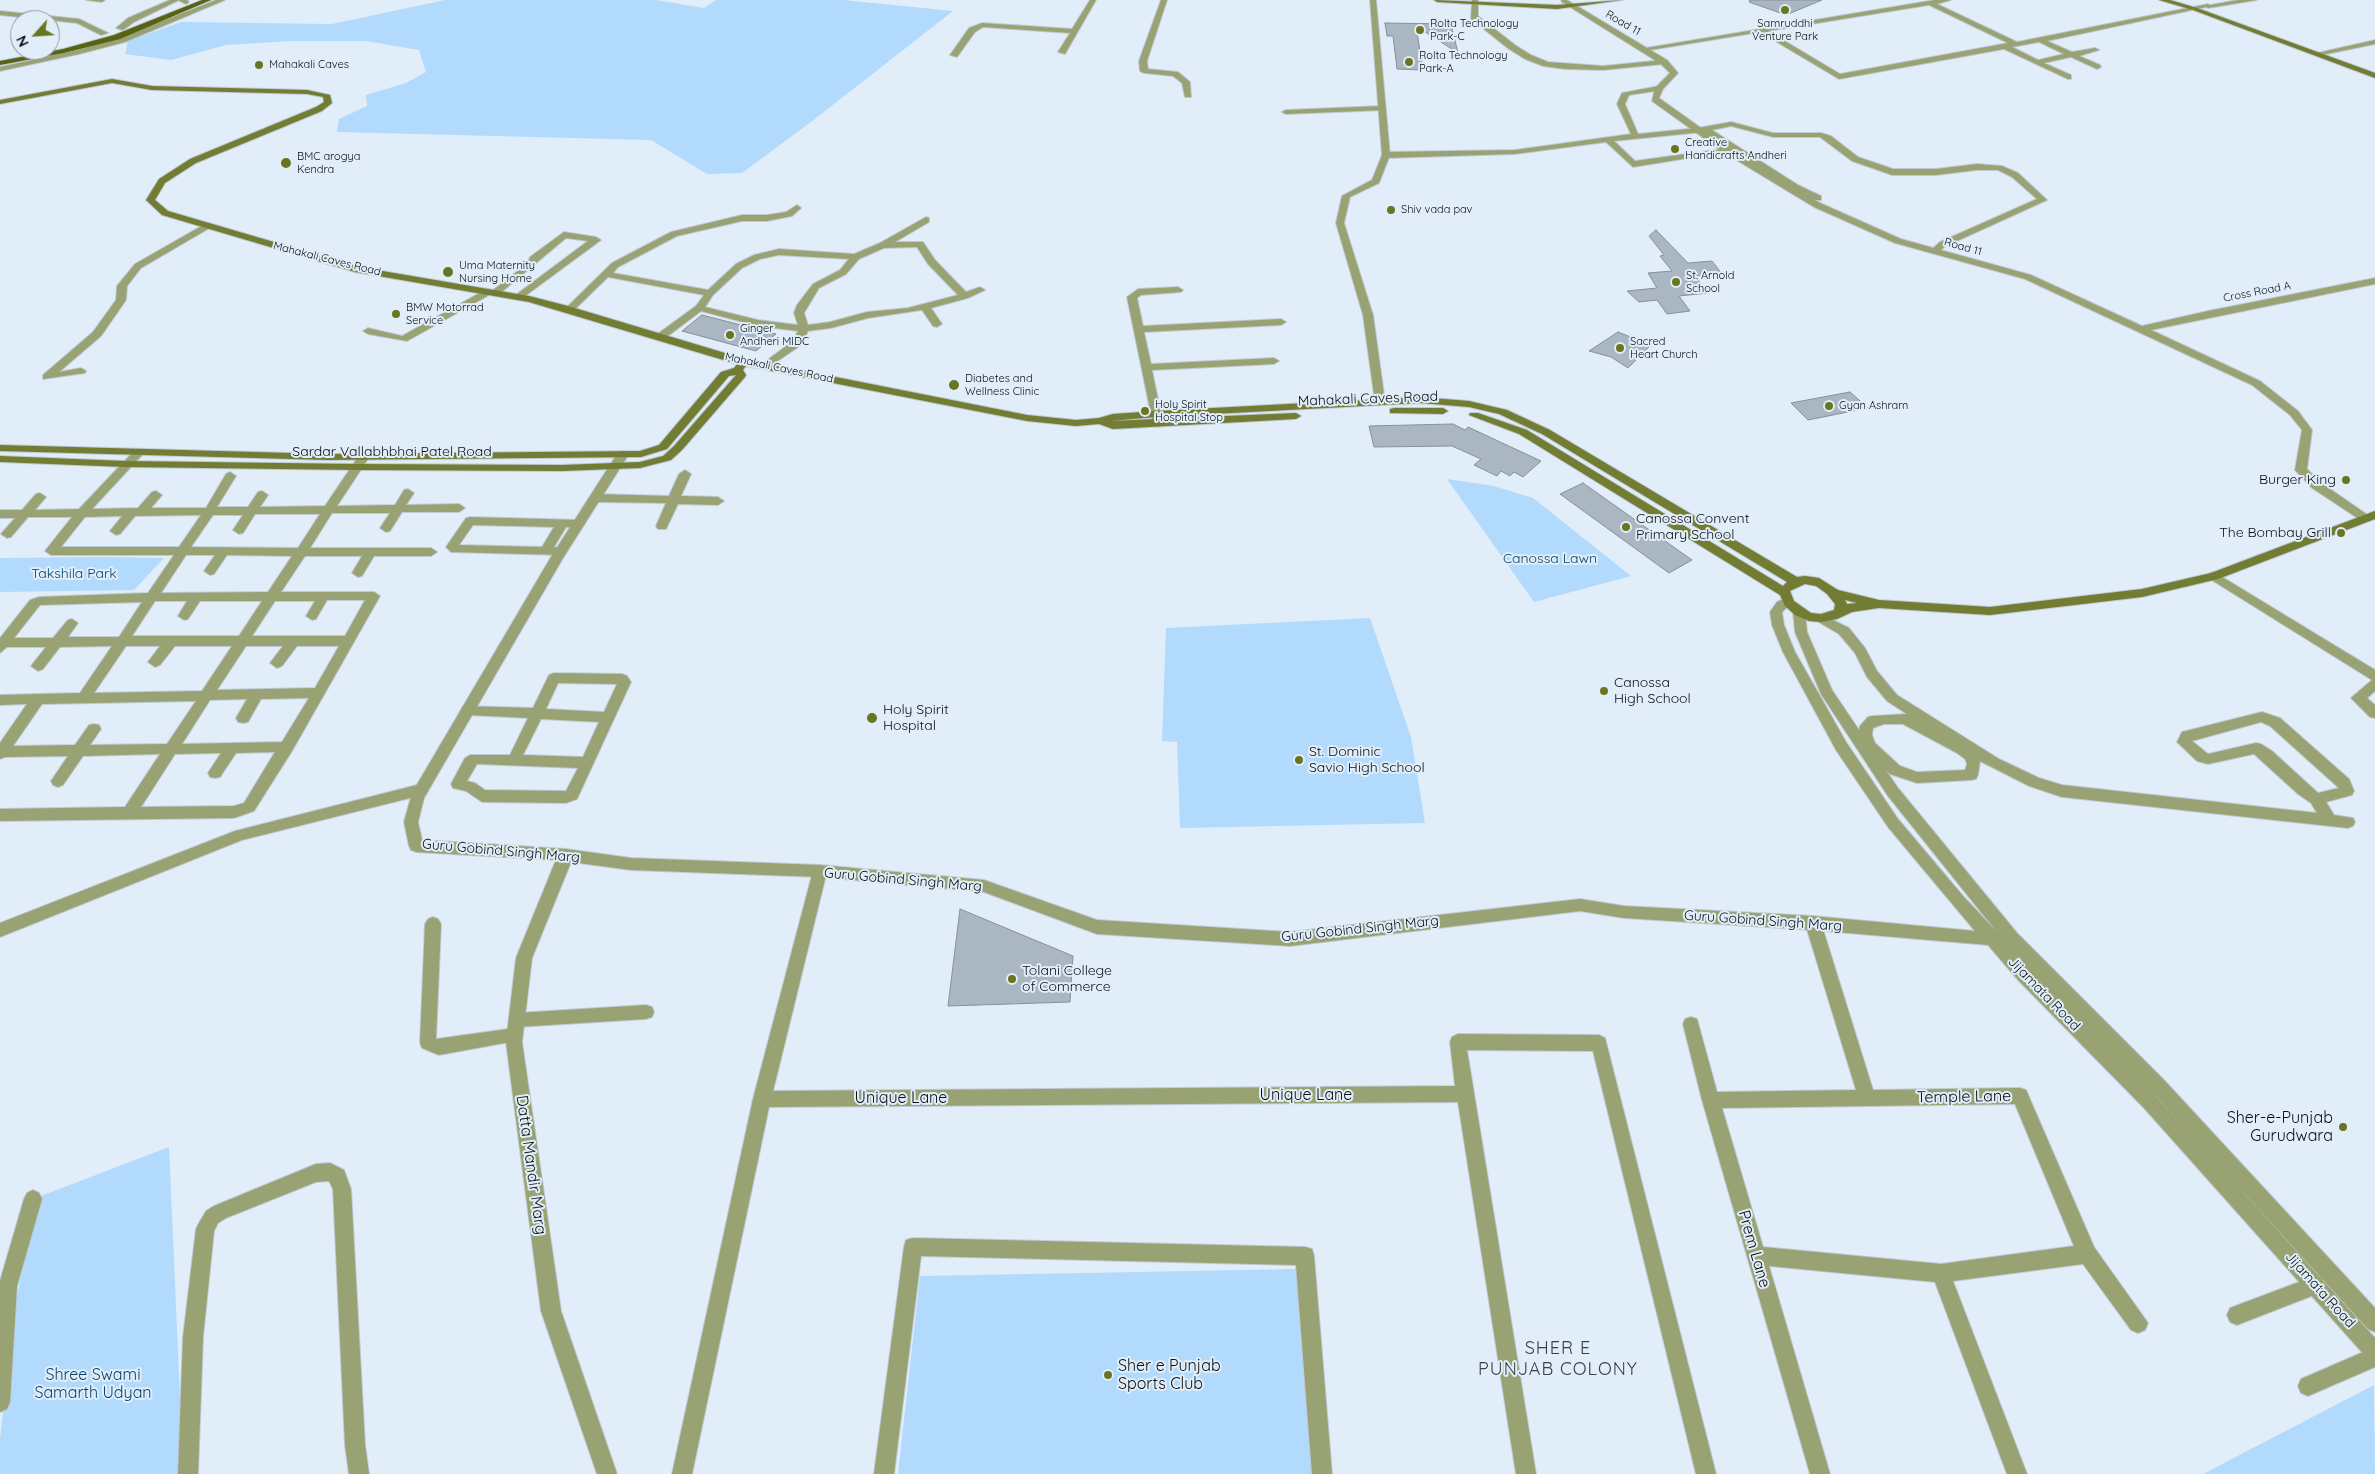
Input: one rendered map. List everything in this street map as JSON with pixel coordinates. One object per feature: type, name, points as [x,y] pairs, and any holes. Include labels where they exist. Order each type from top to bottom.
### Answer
[{"type":"main road","points":[[0,63],[64,51],[117,37],[208,0]]},
{"type":"main road","points":[[1437,0],[1567,2],[1619,0]]},
{"type":"main road","points":[[1544,0],[1567,2]]},
{"type":"main road","points":[[2162,0],[2195,9],[2375,76]]},
{"type":"main road","points":[[2185,0],[2208,6],[2375,68]]},
{"type":"main road","points":[[60,44],[120,28],[186,1]]},
{"type":"main road","name":"Mahakali Caves Road","points":[[0,102],[45,92],[112,81],[152,88],[307,92],[326,95],[328,103],[319,109],[193,161],[162,181],[150,200],[165,213],[358,270],[491,292],[570,309],[660,337],[740,366],[766,366],[1026,418],[1076,423],[1100,421],[1113,426],[1157,419],[1380,402],[1420,400],[1469,404],[1503,412],[1546,432],[1795,582]]},
{"type":"main road","name":"Sardar Vallabhbhai Patel Road","points":[[0,448],[360,461],[640,465],[667,458],[678,448],[741,375],[740,366],[725,374],[663,447],[641,454],[360,461],[126,464],[0,460]]},
{"type":"main road","name":"Mahakali Caves Road","points":[[1157,419],[1419,410],[1480,415],[1523,432],[1786,597]]},
{"type":"main road","points":[[1840,611],[1841,604],[1833,593],[1819,582],[1805,580],[1795,582],[1786,597],[1799,612],[1809,617],[1821,618],[1833,616],[1840,611],[1879,604],[1905,604],[1951,610],[1990,611],[2142,593],[2214,576],[2370,516]]},
{"type":"main road","points":[[1833,593],[1862,598],[1879,604]]},
{"type":"street","points":[[88,0],[102,0]]},
{"type":"street","points":[[120,28],[131,20],[176,0]]},
{"type":"street","points":[[0,69],[79,52],[122,40],[222,0]]},
{"type":"street","points":[[1062,52],[1093,0]]},
{"type":"street","points":[[1164,0],[1143,61],[1144,71],[1175,74],[1186,82],[1188,96]]},
{"type":"street","points":[[1373,0],[1386,155],[1376,181],[1346,196],[1340,223],[1368,315],[1380,402]]},
{"type":"street","points":[[1644,49],[1928,1],[1948,0]]},
{"type":"street","points":[[1761,30],[1840,76],[2040,40],[2208,6],[2254,0]]},
{"type":"street","points":[[1475,1],[1474,17],[1512,47],[1528,57],[1546,64],[1565,67],[1603,68],[1664,62],[1674,73],[1659,88],[1626,93],[1621,104],[1634,135]]},
{"type":"street","points":[[1928,1],[2015,44]]},
{"type":"street","name":"Road 11","points":[[1567,2],[1664,62]]},
{"type":"street","points":[[0,13],[79,21],[104,33]]},
{"type":"street","points":[[954,55],[972,30],[982,26],[1076,30]]},
{"type":"street","points":[[2081,32],[2094,38]]},
{"type":"street","points":[[2040,40],[2097,67]]},
{"type":"street","points":[[2317,54],[2375,42]]},
{"type":"street","points":[[2004,46],[2068,77]]},
{"type":"street","points":[[2037,62],[2095,50]]},
{"type":"street","name":"Road 11","points":[[1659,88],[1655,99],[1700,129],[1726,150],[1779,183],[1852,222],[1898,241],[2028,277],[2144,329],[2256,384],[2294,413],[2307,430],[2301,470],[2316,485],[2370,516]]},
{"type":"street","points":[[1286,112],[1382,108]]},
{"type":"street","points":[[1386,155],[1515,152],[1634,135],[1733,124],[1773,135],[1824,136],[1854,158],[1892,172],[1936,172],[1977,167],[1999,168],[2015,175],[2043,200],[2008,213],[1943,244],[1935,250]]},
{"type":"street","points":[[1700,129],[1798,189],[1818,198]]},
{"type":"street","points":[[1608,139],[1633,164],[1726,150]]},
{"type":"street","points":[[570,309],[615,265],[674,234],[742,218],[767,218],[789,214],[797,208]]},
{"type":"street","points":[[1936,239],[1944,239],[2001,212],[2008,213]]},
{"type":"street","points":[[766,366],[797,342],[804,328],[799,313],[802,304],[816,286],[843,272],[856,257],[883,245],[926,220]]},
{"type":"street","points":[[81,372],[47,376],[97,334],[122,300],[122,286],[138,266],[208,226]]},
{"type":"street","points":[[368,331],[403,339],[491,292],[532,264],[533,259],[564,235],[596,240],[518,297]]},
{"type":"street","points":[[883,245],[920,244],[931,262],[965,296]]},
{"type":"street","points":[[660,337],[699,308],[710,293],[739,266],[757,258],[779,252],[856,257]]},
{"type":"street","points":[[605,274],[710,293]]},
{"type":"street","name":"Cross Road A","points":[[2144,329],[2208,314],[2375,281]]},
{"type":"street","points":[[699,308],[758,323],[804,328],[831,325],[867,314],[908,311],[965,296],[980,290]]},
{"type":"street","points":[[1157,419],[1138,328],[1133,294],[1178,290]]},
{"type":"street","points":[[925,307],[937,324]]},
{"type":"street","points":[[1138,328],[1281,322]]},
{"type":"street","points":[[1146,367],[1274,360]]},
{"type":"street","points":[[139,452],[126,464],[50,550],[431,552]]},
{"type":"street","name":"Guru Gobind Singh Marg","points":[[622,454],[561,552],[417,797],[411,822],[416,846],[566,855],[631,864],[820,871],[984,886],[1097,926],[1290,939],[1580,905],[1624,912],[1813,923],[1992,939],[2011,938]]},
{"type":"street","points":[[129,813],[170,748],[274,596],[360,461]]},
{"type":"street","points":[[662,526],[685,474]]},
{"type":"street","points":[[84,698],[209,512],[230,476]]},
{"type":"street","points":[[386,528],[408,493]]},
{"type":"street","points":[[116,531],[156,495]]},
{"type":"street","points":[[239,530],[262,495]]},
{"type":"street","points":[[7,534],[40,497]]},
{"type":"street","points":[[595,498],[718,501]]},
{"type":"street","points":[[0,514],[136,514],[459,508]]},
{"type":"street","points":[[561,552],[455,549],[452,547],[470,521],[578,524]]},
{"type":"street","points":[[545,551],[562,524]]},
{"type":"street","points":[[210,571],[225,550]]},
{"type":"street","points":[[358,573],[372,551]]},
{"type":"street","points":[[2214,576],[2375,676]]},
{"type":"street","points":[[312,616],[324,595]]},
{"type":"street","points":[[184,616],[197,596]]},
{"type":"street","points":[[0,815],[234,812],[243,809],[252,803],[319,694],[374,596],[197,596],[37,601],[1,645]]},
{"type":"street","name":"Jijamata Road","points":[[1786,597],[1776,612],[1778,624],[1805,684],[1842,746],[1893,823],[2025,976],[2157,1111],[2375,1352]]},
{"type":"street","name":"Jijamata Road","points":[[1799,612],[1801,632],[1826,691],[1867,747],[1893,792],[2011,938],[2174,1103],[2375,1322]]},
{"type":"street","points":[[1821,618],[1844,631],[1860,651],[1872,674],[1892,698],[1916,720],[1962,748],[1970,756],[1974,764],[1971,775],[1937,776],[1924,779],[1907,776],[1867,747],[1864,730],[1873,721],[1916,720],[1994,763],[2034,782],[2062,791],[2348,822]]},
{"type":"street","points":[[38,666],[72,622]]},
{"type":"street","points":[[1,645],[123,641],[349,641]]},
{"type":"street","points":[[155,662],[171,641]]},
{"type":"street","points":[[277,663],[293,641]]},
{"type":"street","points":[[514,760],[555,677],[622,680],[624,682],[588,763],[573,794],[566,797],[482,796],[470,787],[458,784],[473,759],[588,763]]},
{"type":"street","points":[[2375,684],[2358,698],[2375,713]]},
{"type":"street","points":[[0,700],[319,694]]},
{"type":"street","points":[[243,718],[257,695]]},
{"type":"street","points":[[0,752],[38,699]]},
{"type":"street","points":[[468,710],[608,717]]},
{"type":"street","points":[[2316,798],[2346,791],[2344,783],[2275,722],[2262,717],[2186,736],[2184,742],[2202,757],[2208,759],[2256,748],[2303,790],[2316,798],[2330,820]]},
{"type":"street","points":[[58,781],[94,729]]},
{"type":"street","points":[[0,752],[286,747]]},
{"type":"street","points":[[215,774],[232,748]]},
{"type":"street","points":[[0,930],[240,835],[421,790]]},
{"type":"street","name":"Datta Mandir Marg","points":[[566,855],[524,958],[516,1028],[551,1312],[607,1474]]},
{"type":"street","points":[[682,1474],[762,1099],[820,871]]},
{"type":"street","points":[[1813,923],[1867,1098]]},
{"type":"street","points":[[433,924],[428,1043],[439,1047],[516,1028],[646,1012]]},
{"type":"street","name":"Prem Lane","points":[[1691,1024],[1711,1100],[1820,1474]]},
{"type":"street","points":[[1526,1474],[1458,1042],[1599,1044],[1706,1474]]},
{"type":"street","name":"Unique Lane","points":[[762,1099],[1465,1094]]},
{"type":"street","name":"Temple Lane","points":[[1711,1100],[2020,1096],[2087,1254],[2138,1324]]},
{"type":"street","points":[[2157,1111],[2174,1103]]},
{"type":"street","points":[[188,1474],[193,1337],[205,1229],[212,1217],[220,1212],[316,1173],[330,1172],[338,1176],[342,1189],[355,1436],[359,1474]]},
{"type":"street","points":[[0,1400],[8,1286],[33,1199]]},
{"type":"street","points":[[884,1474],[913,1247],[1305,1256],[1322,1474]]},
{"type":"street","points":[[1756,1256],[1942,1273],[2087,1254]]},
{"type":"street","points":[[1942,1273],[2017,1474]]},
{"type":"street","points":[[2237,1315],[2315,1285]]},
{"type":"street","points":[[2308,1386],[2375,1357]]},
{"type":"green space","points":[[445,0],[656,0],[704,8],[716,0],[843,0],[953,11],[811,122],[742,173],[707,174],[651,140],[337,132],[339,119],[367,106],[366,95],[406,83],[426,72],[419,50],[366,41],[291,41],[226,45],[171,60],[125,54],[128,41],[181,22],[332,24]]},
{"type":"green space","name":"Canossa Lawn","points":[[1447,479],[1494,486],[1533,498],[1631,576],[1534,602]]},
{"type":"green space","name":"Takshila Park","points":[[0,558],[164,558],[134,590],[0,592]]},
{"type":"green space","points":[[1370,618],[1411,737],[1425,823],[1180,828],[1177,742],[1162,741],[1166,628]]},
{"type":"green space","name":"Shree Swami Samarth Udyan","points":[[169,1147],[181,1420],[179,1474],[0,1474],[0,1439],[13,1323],[33,1199]]},
{"type":"green space","name":"Sher e Punjab Sports Club","points":[[1298,1269],[1314,1474],[898,1474],[920,1276]]},
{"type":"green space","points":[[2374,1385],[2375,1474],[2203,1474]]},
{"type":"building","name":"Samruddhi Venture Park","points":[[1750,0],[1822,0],[1786,15],[1749,2]]},
{"type":"building","points":[[1385,23],[1451,24],[1458,53],[1416,26],[1423,70],[1397,69],[1393,36],[1387,36]]},
{"type":"building","name":"St. Arnold School","points":[[1656,230],[1688,263],[1712,261],[1722,274],[1695,276],[1708,293],[1679,296],[1690,311],[1667,314],[1657,300],[1639,302],[1627,291],[1657,288],[1648,273],[1672,271],[1660,256],[1664,255],[1649,236]]},
{"type":"building","name":"Ginger Andheri MIDC","points":[[702,315],[776,334],[756,351],[682,331]]},
{"type":"building","name":"Sacred Heart Church","points":[[1618,332],[1651,345],[1628,368],[1611,357],[1589,351]]},
{"type":"building","name":"Gyan Ashram","points":[[1850,392],[1868,408],[1808,420],[1791,403]]},
{"type":"building","points":[[1453,424],[1465,430],[1468,427],[1541,461],[1523,477],[1514,472],[1510,476],[1501,471],[1497,476],[1474,465],[1481,459],[1452,446],[1374,447],[1369,426]]},
{"type":"building","name":"Canossa Convent Primary School","points":[[1583,483],[1692,560],[1669,573],[1560,494]]},
{"type":"building","name":"Tolani College of Commerce","points":[[960,909],[1073,956],[1070,1002],[948,1006]]},
{"type":"place","name":"Samruddhi Venture Park","points":[[1785,10]]},
{"type":"place","name":"Rolta Technology Park-C","points":[[1420,30]]},
{"type":"place","name":"Rolta Technology Park-A","points":[[1409,62]]},
{"type":"place","name":"Mahakali Caves","points":[[259,65]]},
{"type":"place","name":"Creative Handicrafts Andheri","points":[[1675,149]]},
{"type":"place","name":"BMC arogya Kendra","points":[[286,163]]},
{"type":"place","name":"Shiv vada pav","points":[[1391,210]]},
{"type":"place","name":"Uma Maternity Nursing Home","points":[[448,272]]},
{"type":"place","name":"St. Arnold School","points":[[1676,282]]},
{"type":"place","name":"BMW Motorrad Service","points":[[396,314]]},
{"type":"place","name":"Ginger Andheri MIDC","points":[[730,335]]},
{"type":"place","name":"Sacred Heart Church","points":[[1620,348]]},
{"type":"place","name":"Diabetes and Wellness Clinic","points":[[954,385]]},
{"type":"place","name":"Gyan Ashram","points":[[1829,406]]},
{"type":"place","name":"Holy Spirit Hospital Stop","points":[[1145,411]]},
{"type":"place","name":"Burger King","points":[[2346,480]]},
{"type":"place","name":"Canossa Convent Primary School","points":[[1626,527]]},
{"type":"place","name":"The Bombay Grill","points":[[2341,533]]},
{"type":"place","name":"Canossa High School","points":[[1604,691]]},
{"type":"place","name":"Holy Spirit Hospital","points":[[872,718]]},
{"type":"place","name":"St. Dominic Savio High School","points":[[1299,760]]},
{"type":"place","name":"Tolani College of Commerce","points":[[1012,979]]},
{"type":"place","name":"Sher-e-Punjab Gurudwara","points":[[2343,1127]]},
{"type":"place","name":"Sher e Punjab Sports Club","points":[[1108,1375]]},
{"type":"district","name":"SHER E PUNJAB COLONY","points":[[1558,1359]]}]
